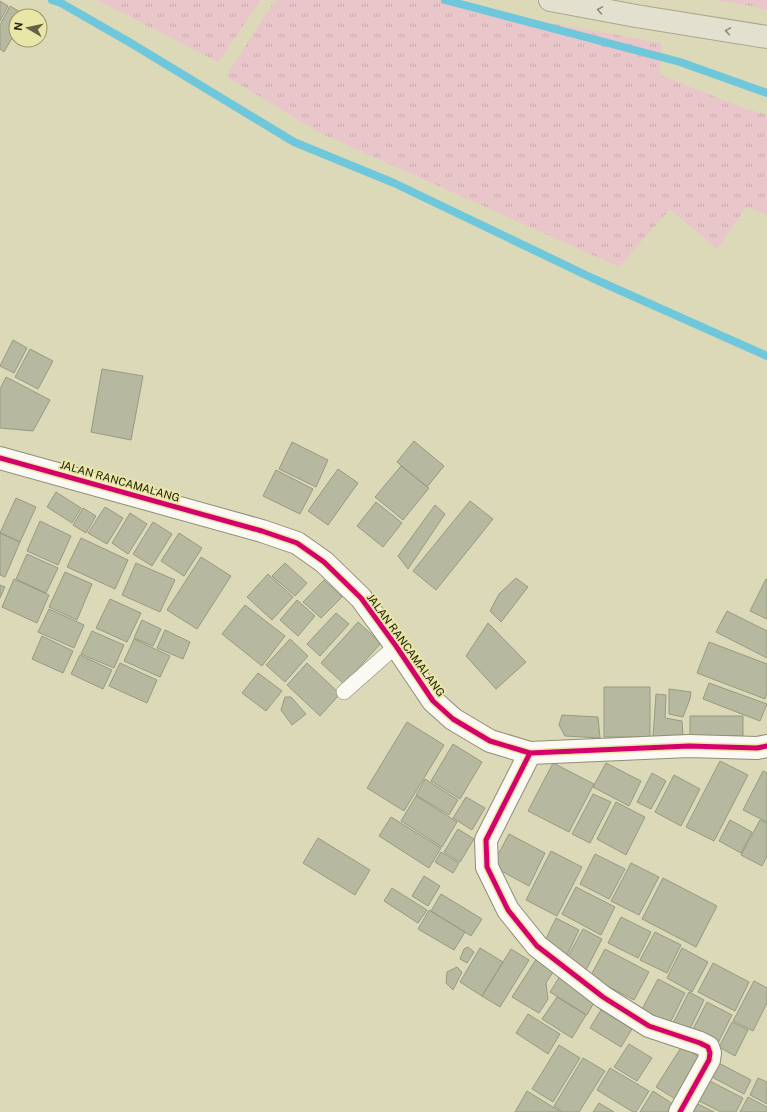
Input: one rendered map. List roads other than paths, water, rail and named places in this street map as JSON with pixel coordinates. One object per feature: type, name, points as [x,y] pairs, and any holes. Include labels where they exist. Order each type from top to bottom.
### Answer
[{"type":"highway","points":[[550,0],[636,16],[767,37]]},
{"type":"street","name":"JALAN RANCAMALANG","points":[[0,458],[254,529],[297,543],[324,562],[361,598],[433,701],[453,719],[490,741],[530,753],[689,746],[758,748],[767,746]]},
{"type":"street","points":[[530,753],[486,840],[487,867],[508,910],[537,946],[603,997],[649,1026],[708,1047],[710,1053],[709,1060],[680,1112]]},
{"type":"lane","points":[[344,692],[396,646]]},
{"type":"waterway","points":[[52,0],[61,3],[129,42],[294,142],[394,183],[592,278],[767,356]]},
{"type":"waterway","points":[[445,0],[680,62],[767,93]]}]
